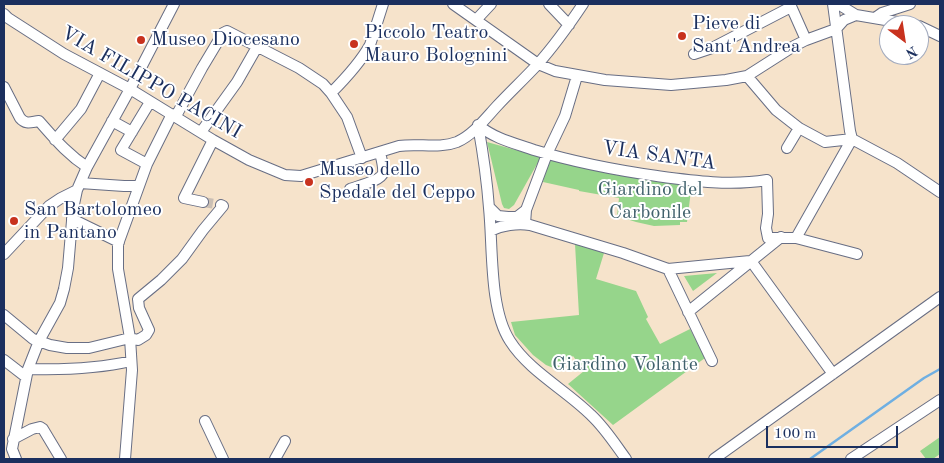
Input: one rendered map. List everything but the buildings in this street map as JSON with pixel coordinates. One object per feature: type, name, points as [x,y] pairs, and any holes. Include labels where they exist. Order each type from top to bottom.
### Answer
[{"type":"street","points":[[16,459],[10,437],[27,373],[39,341],[62,296],[68,268],[73,203],[78,187],[174,4]]},
{"type":"street","points":[[331,93],[360,62],[367,51],[383,4]]},
{"type":"street","points":[[453,4],[538,64],[555,71],[605,80],[671,85],[726,80],[747,76],[806,40],[836,29],[844,20],[856,15]]},
{"type":"street","points":[[476,20],[492,4]]},
{"type":"street","points":[[548,4],[569,25]]},
{"type":"street","points":[[125,459],[131,361],[130,338],[118,269],[119,242],[147,164],[223,33],[226,31],[299,68],[323,84],[347,118],[362,158],[394,147],[443,145],[464,138],[538,64],[583,4]]},
{"type":"street","points":[[796,238],[852,139],[832,4]]},
{"type":"street","points":[[838,4],[856,15],[879,19]]},
{"type":"street","points":[[875,18],[882,13],[910,4]]},
{"type":"street","points":[[694,54],[712,48],[790,5],[806,40]]},
{"type":"street","name":"VIA FILIPPO PACINI","points":[[4,14],[45,42],[130,89],[213,140],[249,160],[285,175],[301,176],[362,158]]},
{"type":"street","points":[[201,132],[237,82],[257,48]]},
{"type":"street","points":[[55,140],[81,110],[100,73]]},
{"type":"street","points":[[524,224],[526,210],[547,154],[565,116],[577,76]]},
{"type":"street","points":[[747,76],[776,110],[799,128],[825,142],[852,139],[897,163],[940,192]]},
{"type":"street","points":[[4,87],[24,122],[40,121],[55,140],[74,158],[87,167]]},
{"type":"street","points":[[147,164],[122,150],[150,102]]},
{"type":"street","points":[[112,121],[132,132]]},
{"type":"street","points":[[478,125],[489,207],[494,290],[502,326],[510,342],[522,356],[592,415],[626,459]]},
{"type":"street","name":"VIA SANTA","points":[[478,125],[497,138],[547,154],[608,168],[684,180],[723,183],[767,180],[768,214],[766,228],[768,238],[781,237]]},
{"type":"street","points":[[787,148],[799,128]]},
{"type":"street","points":[[203,202],[184,198],[213,140]]},
{"type":"street","points":[[350,189],[381,176],[383,170],[380,152]]},
{"type":"street","points":[[4,254],[44,210],[78,187],[104,185],[139,186]]},
{"type":"street","points":[[4,315],[33,339],[67,348],[89,348],[130,338],[138,340],[146,335],[149,330],[139,308],[139,298],[182,259],[222,206]]},
{"type":"street","points":[[489,207],[496,215],[502,217],[517,217],[526,210]]},
{"type":"street","points":[[71,221],[119,242]]},
{"type":"street","points":[[491,231],[500,227],[524,224],[623,253],[668,270],[751,261]]},
{"type":"street","points":[[688,312],[781,237],[796,238],[857,254]]},
{"type":"street","points":[[751,261],[833,374]]},
{"type":"street","points":[[668,270],[712,360]]},
{"type":"street","points":[[714,459],[940,297]]},
{"type":"street","points":[[4,360],[27,373],[114,365],[131,361]]},
{"type":"street","points":[[850,459],[940,400]]},
{"type":"street","points":[[205,421],[223,459]]},
{"type":"street","points":[[10,437],[40,426],[44,428],[61,459]]},
{"type":"street","points":[[275,459],[285,442]]},
{"type":"green space","points":[[487,142],[541,157],[514,205],[509,209],[504,208],[502,204]]},
{"type":"green space","name":"Giardino del Carbonile","points":[[554,160],[692,183],[687,222],[680,222],[680,225],[654,226],[636,222],[617,216],[619,198],[543,182],[548,162]]},
{"type":"green space","name":"Giardino Volante","points":[[575,244],[604,253],[596,279],[636,291],[648,317],[646,319],[660,344],[690,329],[705,358],[613,425],[568,384],[584,371],[573,356],[556,369],[546,365],[533,355],[515,335],[511,322],[579,315]]},
{"type":"green space","points":[[717,273],[693,291],[684,276]]},
{"type":"green space","points":[[940,437],[940,454],[933,459],[926,459],[920,451]]},
{"type":"waterway","points":[[810,459],[924,378],[940,369]]},
{"type":"tunnel","points":[[203,202],[221,205]]},
{"type":"place","name":"Pieve di Sant'Andrea","points":[[682,36]]},
{"type":"place","name":"Museo Diocesano","points":[[141,40]]},
{"type":"place","name":"Piccolo Teatro Mauro Bolognini","points":[[354,44]]},
{"type":"place","name":"Museo dello Spedale del Ceppo","points":[[309,182]]},
{"type":"place","name":"San Bartolomeo in Pantano","points":[[14,221]]}]
